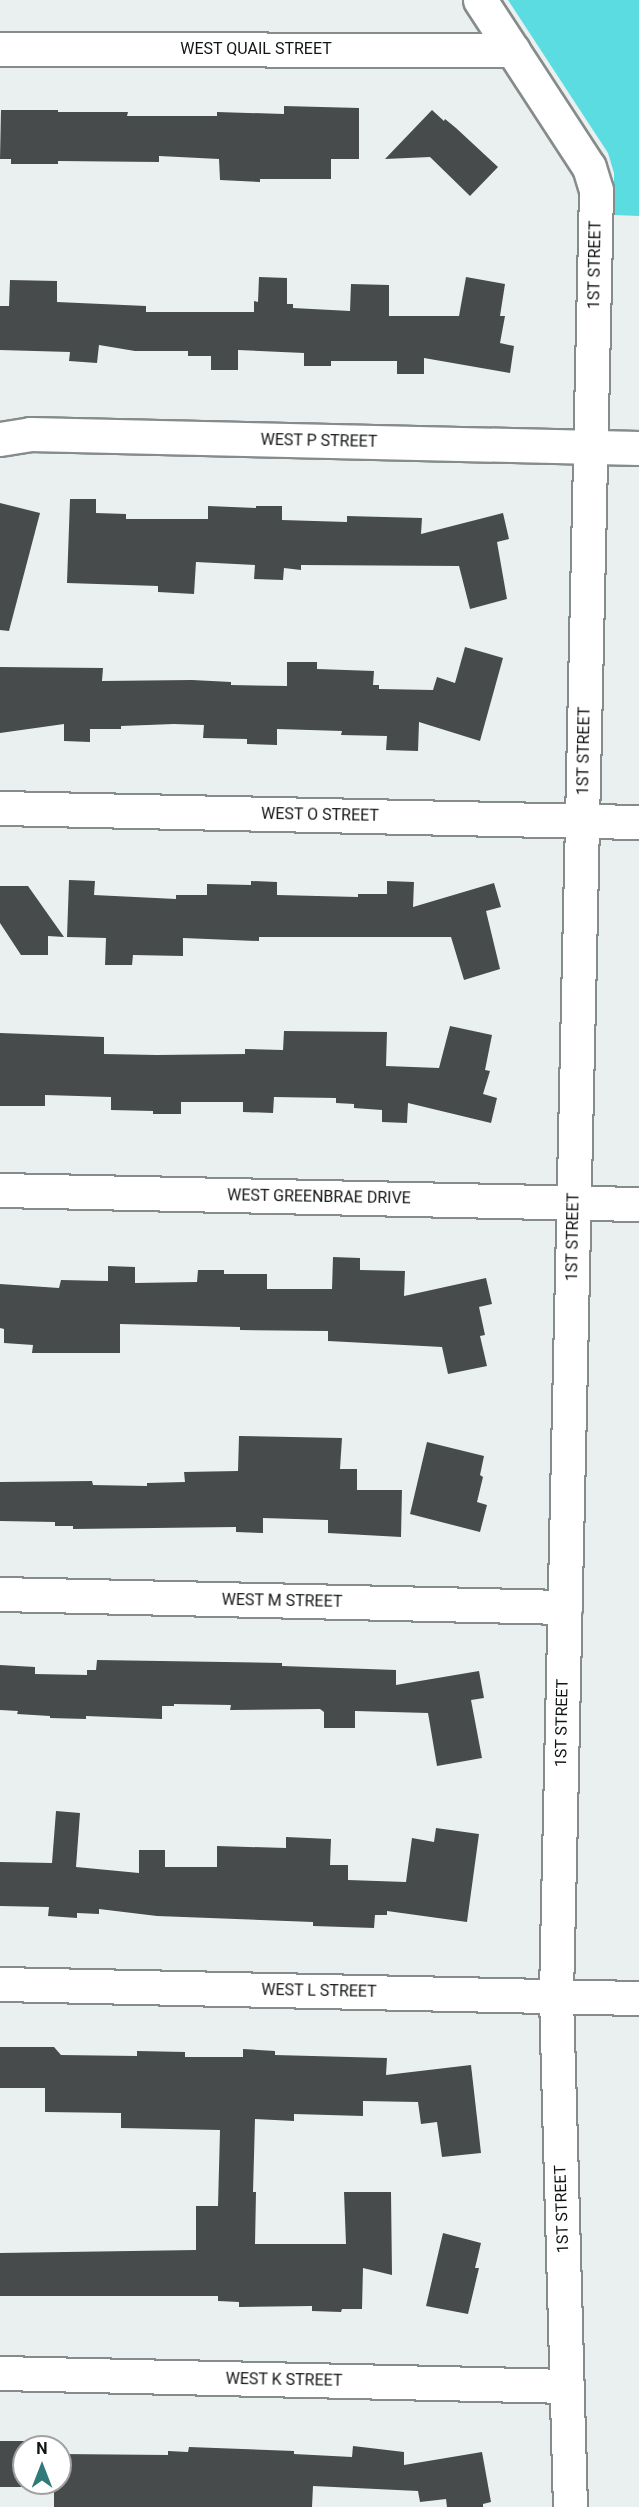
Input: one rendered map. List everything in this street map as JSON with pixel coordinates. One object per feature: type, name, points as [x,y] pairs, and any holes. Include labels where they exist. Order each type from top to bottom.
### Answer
[{"type":"street","name":"1ST STREET","points":[[480,0],[589,167],[596,190],[556,1996],[570,2507]]},
{"type":"street","name":"WEST QUAIL STREET","points":[[0,49],[513,50]]},
{"type":"street","name":"WEST P STREET","points":[[0,440],[30,434],[639,448]]},
{"type":"street","name":"WEST O STREET","points":[[0,808],[639,822]]},
{"type":"street","name":"WEST GREENBRAE DRIVE","points":[[0,1190],[639,1204]]},
{"type":"street","name":"WEST M STREET","points":[[0,1594],[565,1607]]},
{"type":"street","name":"WEST L STREET","points":[[0,1984],[639,1998]]},
{"type":"street","name":"WEST K STREET","points":[[0,2373],[567,2386]]},
{"type":"shaded area","points":[[508,0],[639,0],[639,216],[614,215],[614,173],[608,153]]},
{"type":"building","points":[[284,106],[359,108],[359,159],[331,159],[331,179],[260,179],[260,182],[220,180],[219,159],[159,156],[159,162],[58,161],[58,164],[11,164],[11,159],[0,159],[1,110],[128,112],[127,116],[217,116],[217,112],[284,114]]},
{"type":"building","points":[[432,110],[456,128],[498,167],[470,196],[430,157],[385,159]]},
{"type":"building","points":[[259,277],[287,278],[287,304],[293,304],[293,308],[350,311],[351,284],[389,285],[389,316],[459,316],[466,277],[505,284],[500,316],[505,316],[500,343],[514,346],[510,373],[424,358],[424,374],[397,374],[397,361],[331,361],[331,366],[304,366],[304,353],[238,350],[238,370],[211,370],[211,356],[188,356],[188,351],[135,351],[99,345],[97,363],[69,361],[70,352],[0,350],[0,306],[9,306],[10,280],[57,281],[57,302],[146,306],[146,312],[254,312],[254,301],[258,302]]},
{"type":"building","points":[[70,499],[96,499],[96,513],[126,514],[126,519],[208,519],[208,506],[256,508],[256,506],[282,506],[282,520],[347,522],[347,516],[422,518],[421,534],[503,513],[509,539],[497,542],[507,599],[470,609],[459,566],[301,565],[301,570],[284,568],[283,580],[254,579],[255,565],[196,562],[194,594],[158,592],[158,586],[67,583]]},
{"type":"building","points":[[0,503],[40,513],[9,631],[0,630]]},
{"type":"building","points":[[465,647],[503,658],[480,741],[419,722],[418,751],[386,750],[387,736],[341,735],[342,731],[277,729],[277,745],[247,744],[247,739],[203,738],[204,725],[174,724],[121,726],[121,729],[90,729],[90,742],[64,741],[64,724],[0,733],[0,667],[103,668],[102,681],[192,680],[231,682],[231,685],[287,686],[287,662],[317,662],[317,669],[374,671],[373,685],[379,685],[379,689],[433,690],[437,677],[455,683]]},
{"type":"building","points":[[69,880],[95,881],[94,895],[176,899],[176,895],[207,895],[207,884],[251,885],[251,881],[277,882],[277,895],[358,897],[358,894],[387,894],[387,881],[414,882],[413,907],[494,883],[501,907],[486,911],[500,969],[464,980],[451,937],[259,937],[259,941],[183,938],[183,956],[133,955],[132,965],[105,965],[106,938],[67,937]]},
{"type":"building","points":[[0,886],[28,886],[64,937],[48,936],[48,955],[21,955],[0,923]]},
{"type":"building","points":[[450,1026],[492,1035],[485,1070],[490,1071],[483,1094],[497,1098],[491,1123],[408,1103],[407,1123],[382,1122],[382,1110],[354,1108],[354,1104],[336,1103],[336,1098],[274,1097],[273,1113],[243,1112],[243,1102],[181,1102],[181,1114],[153,1114],[153,1111],[111,1110],[111,1097],[45,1095],[45,1106],[0,1106],[0,1033],[104,1037],[104,1054],[157,1055],[245,1054],[245,1049],[283,1050],[284,1031],[387,1032],[386,1066],[439,1068]]},
{"type":"building","points":[[333,1257],[360,1258],[360,1270],[405,1271],[404,1296],[486,1278],[492,1304],[479,1307],[485,1335],[480,1336],[487,1366],[448,1374],[442,1347],[328,1341],[328,1331],[240,1330],[240,1327],[120,1324],[120,1353],[32,1353],[33,1345],[4,1343],[4,1329],[0,1328],[0,1284],[59,1288],[61,1280],[108,1281],[108,1266],[135,1267],[135,1283],[197,1282],[198,1270],[224,1270],[224,1274],[267,1274],[267,1289],[332,1289]]},
{"type":"building","points":[[239,1436],[342,1438],[340,1469],[357,1469],[357,1490],[402,1490],[401,1537],[328,1533],[328,1520],[263,1518],[263,1533],[236,1532],[236,1527],[73,1529],[73,1526],[55,1526],[55,1522],[0,1521],[0,1482],[92,1481],[93,1485],[147,1486],[147,1483],[185,1482],[184,1472],[238,1471]]},
{"type":"building","points":[[427,1442],[484,1456],[480,1475],[483,1477],[477,1502],[487,1505],[480,1532],[410,1514]]},
{"type":"building","points":[[97,1660],[282,1663],[282,1666],[396,1670],[396,1685],[479,1671],[484,1698],[471,1700],[482,1758],[437,1766],[428,1713],[355,1711],[355,1728],[324,1728],[324,1712],[320,1709],[230,1710],[231,1705],[174,1704],[174,1706],[162,1706],[162,1719],[86,1716],[86,1719],[50,1718],[50,1716],[17,1714],[18,1711],[0,1710],[0,1665],[35,1667],[35,1674],[87,1675],[87,1670],[96,1670]]},
{"type":"building","points":[[56,1811],[80,1813],[76,1867],[139,1873],[139,1850],[165,1850],[165,1867],[217,1867],[217,1846],[286,1848],[286,1837],[331,1839],[330,1865],[348,1865],[348,1880],[406,1882],[412,1838],[434,1842],[436,1828],[479,1834],[467,1922],[387,1911],[387,1915],[375,1915],[374,1928],[313,1926],[313,1922],[157,1916],[99,1909],[99,1914],[77,1913],[77,1918],[48,1916],[49,1907],[0,1906],[0,1862],[52,1863]]},
{"type":"building","points":[[0,2047],[54,2047],[61,2055],[137,2056],[137,2051],[185,2052],[185,2057],[243,2057],[243,2049],[275,2051],[275,2055],[387,2058],[386,2075],[471,2065],[481,2153],[442,2157],[437,2122],[421,2124],[418,2102],[363,2101],[363,2116],[294,2114],[294,2121],[255,2119],[253,2192],[256,2192],[255,2244],[346,2244],[344,2192],[391,2192],[392,2275],[363,2268],[362,2309],[342,2309],[341,2312],[312,2311],[312,2306],[239,2307],[239,2302],[218,2301],[218,2296],[0,2296],[0,2253],[196,2250],[196,2206],[218,2206],[220,2130],[121,2128],[121,2113],[45,2112],[45,2088],[0,2088]]},
{"type":"building","points":[[443,2233],[481,2243],[475,2268],[479,2268],[468,2314],[426,2306]]},
{"type":"building","points":[[0,2441],[12,2441],[12,2487],[0,2487]]},
{"type":"building","points":[[353,2446],[404,2452],[404,2465],[482,2452],[491,2502],[483,2504],[483,2507],[447,2507],[446,2499],[420,2502],[418,2491],[313,2486],[312,2507],[54,2507],[54,2495],[72,2495],[72,2454],[168,2455],[168,2451],[188,2452],[189,2447],[294,2451],[294,2454],[352,2457]]}]
